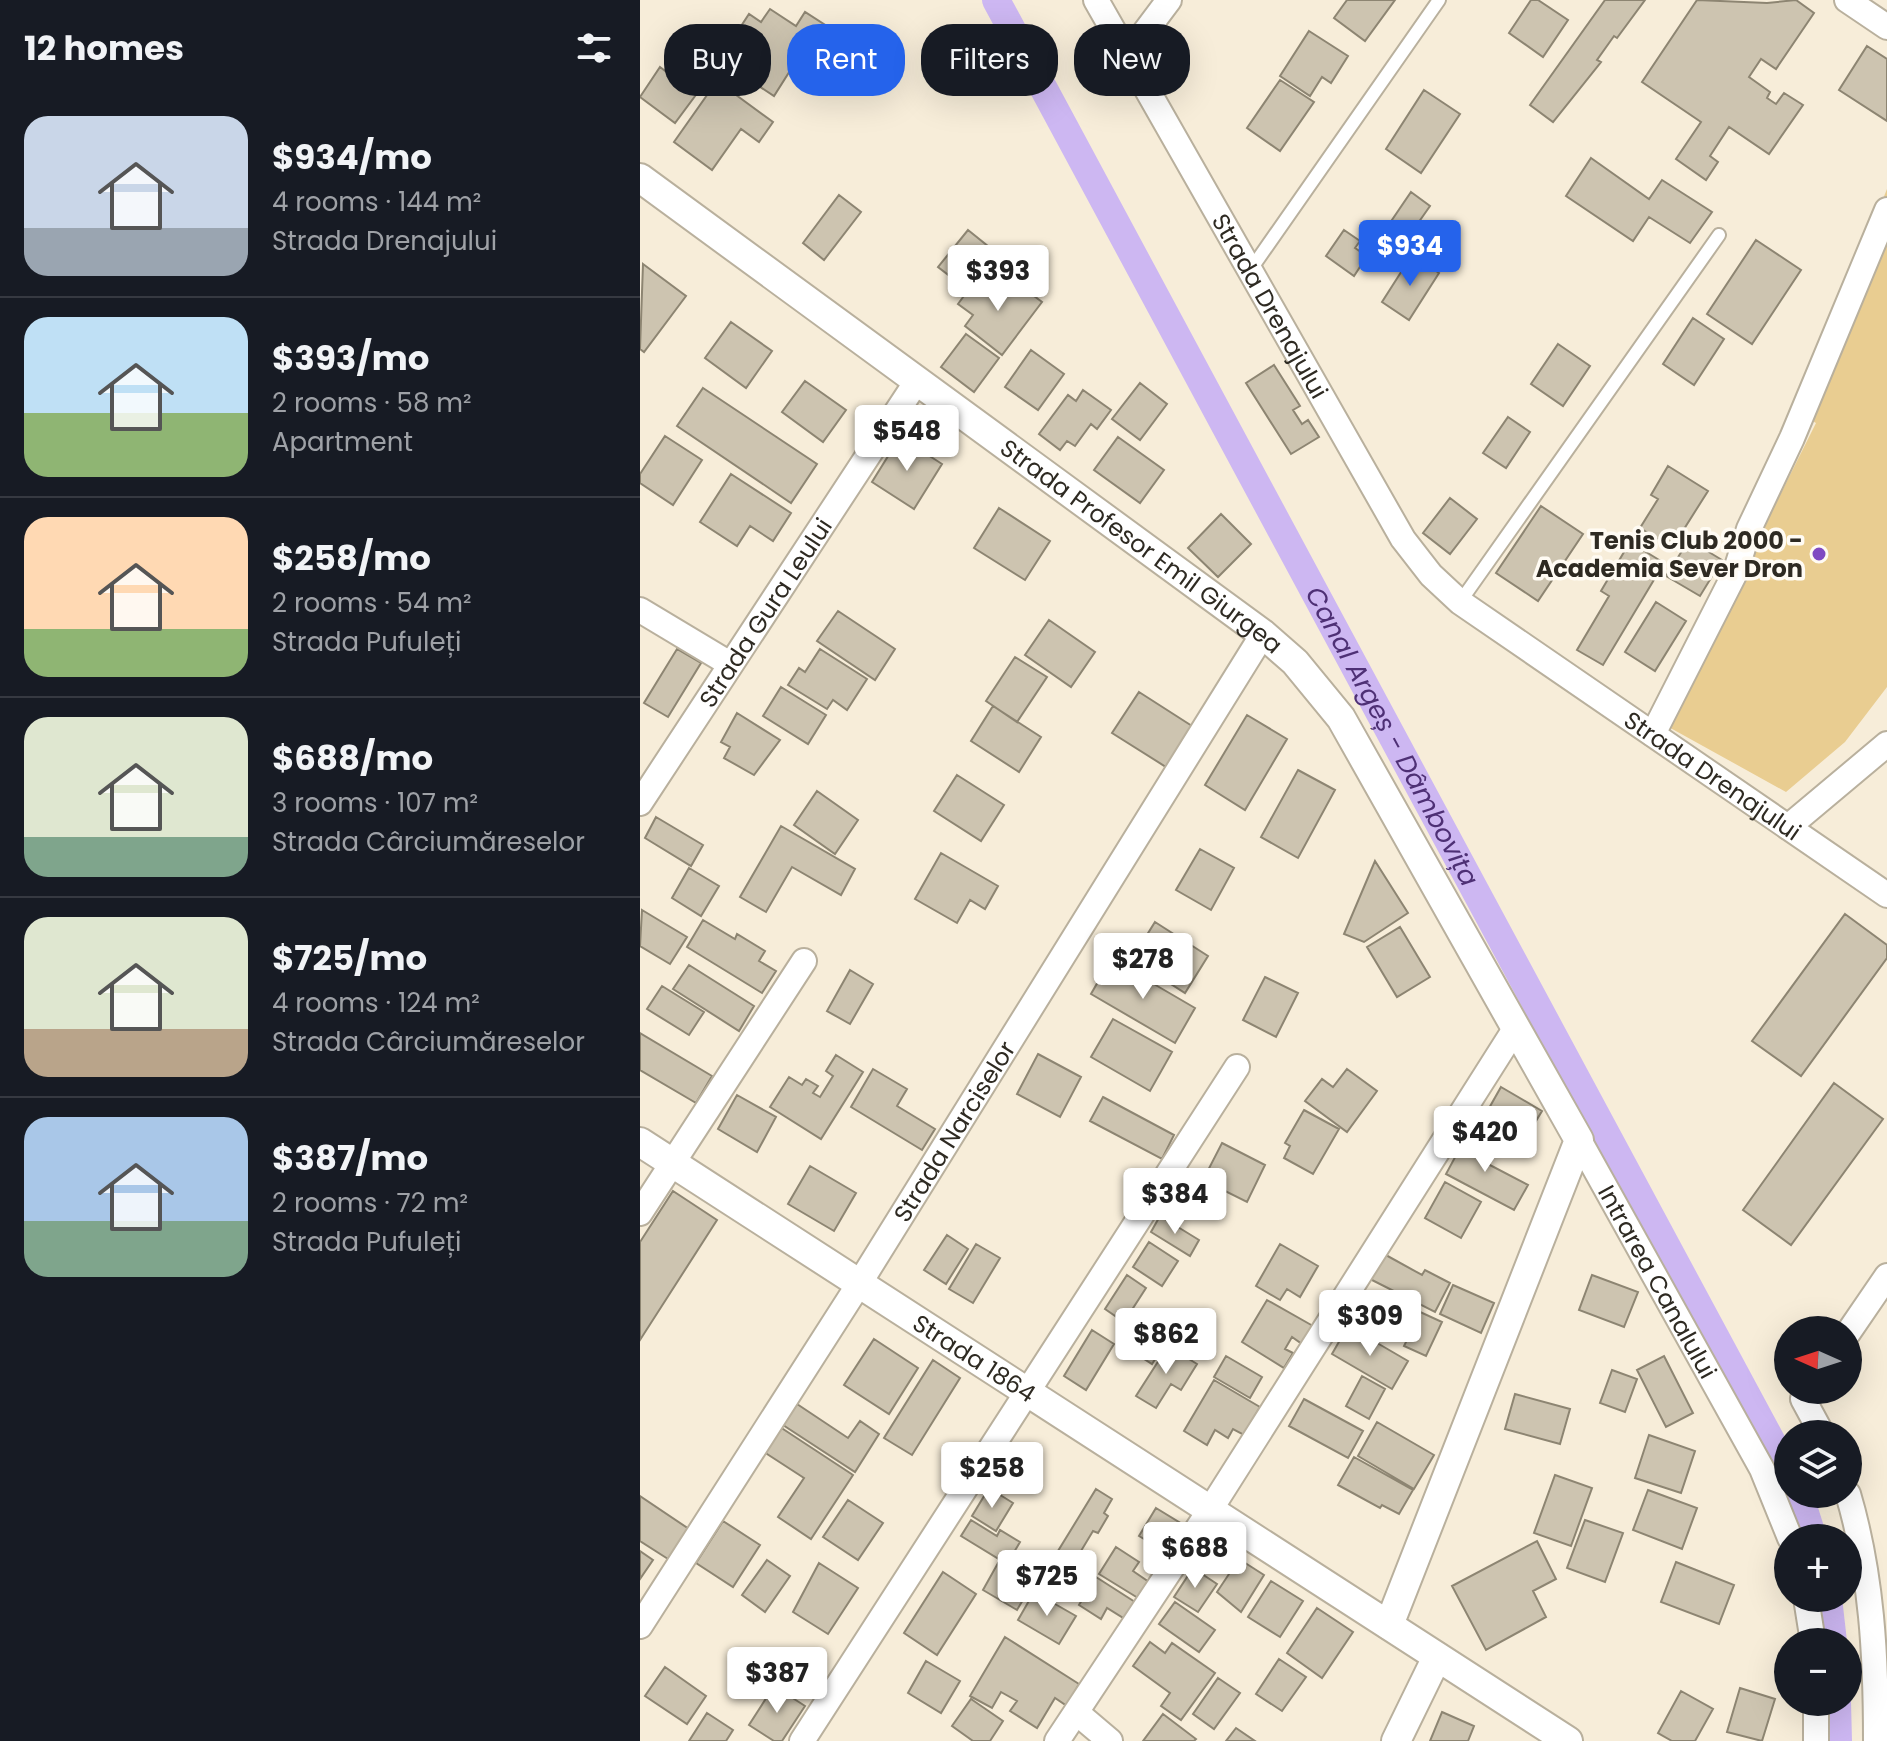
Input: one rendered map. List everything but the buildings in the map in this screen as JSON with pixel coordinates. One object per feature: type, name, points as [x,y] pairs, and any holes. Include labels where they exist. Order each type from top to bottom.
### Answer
[{"type":"street","name":"Strada Drenajului","points":[[1096,0],[1109,24]]},
{"type":"street","points":[[1151,24],[1169,0]]},
{"type":"street","points":[[1847,0],[1887,27]]},
{"type":"street","name":"Strada Drenajului","points":[[1150,96],[1403,539],[1431,575],[1460,602],[1887,895]]},
{"type":"street","name":"Strada Profesor Emil Giurgea","points":[[640,178],[1098,517],[1263,634],[1295,662],[1341,718],[1515,1029]]},
{"type":"street","points":[[1653,734],[1735,573],[1749,529],[1792,438],[1887,210]]},
{"type":"street","name":"Strada Gura Leului","points":[[640,803],[917,381]]},
{"type":"street","points":[[640,610],[730,664]]},
{"type":"street","name":"Strada Narciselor","points":[[640,1626],[859,1284],[1263,634]]},
{"type":"street","points":[[1788,827],[1887,744]]},
{"type":"street","points":[[640,1213],[804,961]]},
{"type":"street","points":[[1057,1741],[1210,1510],[1515,1029]]},
{"type":"street","name":"Intrarea Canalului","points":[[1515,1029],[1762,1469],[1784,1524]]},
{"type":"street","points":[[802,1741],[1237,1067]]},
{"type":"street","points":[[1389,1625],[1579,1140]]},
{"type":"street","name":"Strada 1864","points":[[640,1142],[1568,1741]]},
{"type":"street","points":[[1860,1316],[1887,1276]]},
{"type":"street","points":[[1852,1508],[1863,1546],[1869,1585],[1881,1698],[1876,1741]]},
{"type":"street","points":[[1396,1741],[1437,1657]]},
{"type":"street","points":[[1077,1713],[1110,1741]]},
{"type":"street","points":[[1816,1716],[1816,1741]]},
{"type":"lane","points":[[1249,272],[1439,0]]},
{"type":"lane","points":[[1460,602],[1719,235]]},
{"type":"shaded area","name":"Tenis Club 2000 - Academia Sever Dron","points":[[1887,189],[1887,687],[1845,742],[1786,792],[1665,725],[1816,423],[1797,412]]},
{"type":"waterway","name":"Canal Argeș - Dâmbovița","points":[[996,0],[1774,1446]]},
{"type":"waterway","name":"Canal Argeș - Dâmbovița","points":[[1803,1508],[1809,1524]]},
{"type":"waterway","name":"Canal Argeș - Dâmbovița","points":[[1830,1612],[1831,1628]]},
{"type":"waterway","name":"Canal Argeș - Dâmbovița","points":[[1837,1716],[1838,1741]]},
{"type":"place","name":"Tenis Club 2000 - Academia Sever Dron","points":[[1819,554]]}]
